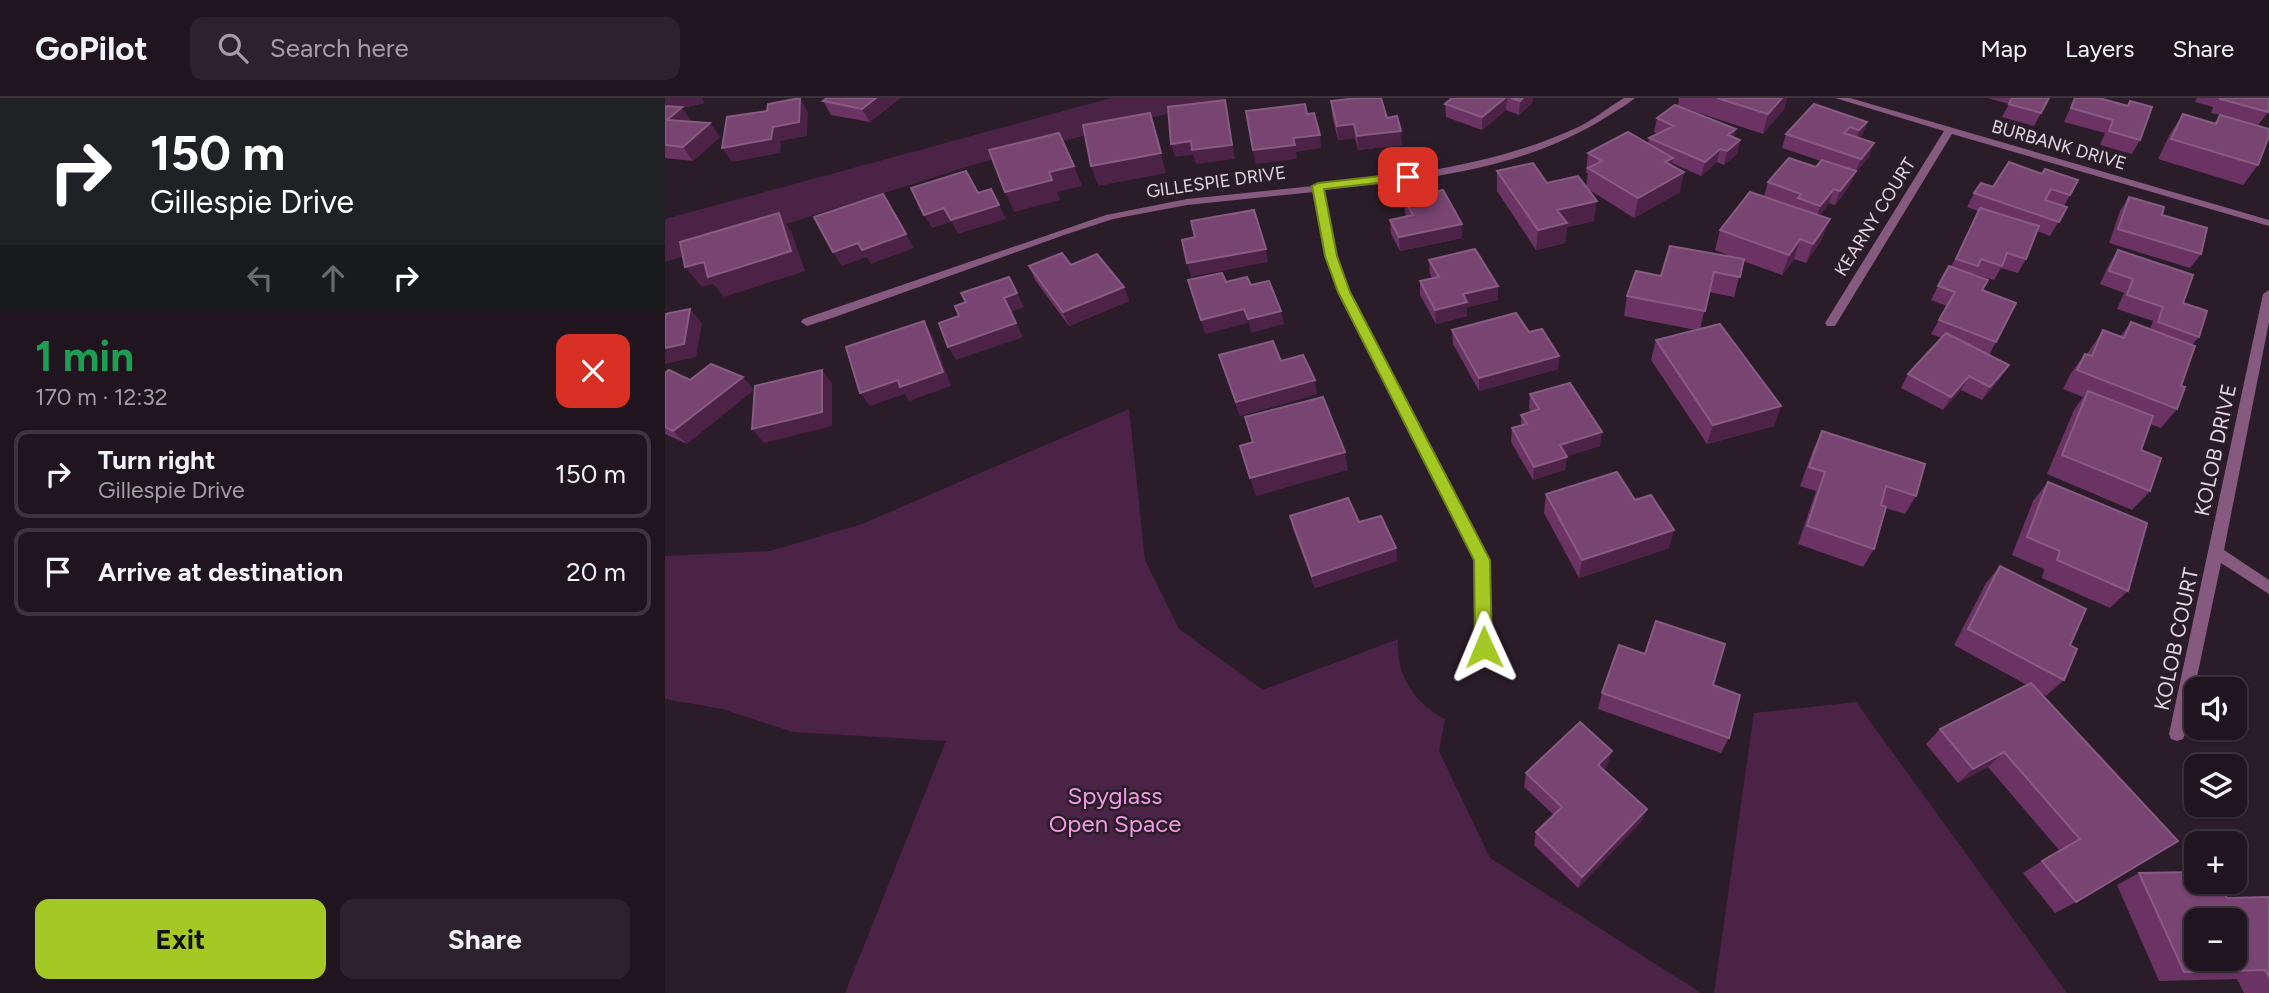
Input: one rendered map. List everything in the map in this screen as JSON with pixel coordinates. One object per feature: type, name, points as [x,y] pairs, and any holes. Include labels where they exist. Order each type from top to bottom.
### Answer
[{"type":"street","name":"GILLESPIE DRIVE","points":[[807,322],[1125,213],[1198,200],[1430,174],[1500,159],[1550,144],[1605,118],[1630,98]]},
{"type":"street","name":"BURBANK DRIVE","points":[[1840,98],[2269,223]]},
{"type":"street","name":"KEARNY COURT","points":[[1831,323],[1949,130]]},
{"type":"street","points":[[1318,186],[1331,256],[1344,292],[1482,560],[1484,647]]},
{"type":"street","name":"KOLOB DRIVE","points":[[2216,552],[2269,294]]},
{"type":"street","points":[[2216,552],[2269,588]]},
{"type":"street","name":"KOLOB COURT","points":[[2177,734],[2216,552]]},
{"type":"green space","points":[[1111,98],[1227,98],[976,164],[665,262],[665,219]]},
{"type":"green space","name":"Spyglass Open Space","points":[[1129,409],[1145,560],[1179,629],[1263,690],[1398,639],[1400,664],[1409,686],[1424,704],[1445,719],[1439,751],[1490,858],[1701,993],[845,993],[946,741],[793,732],[722,709],[665,699],[665,556],[770,551],[862,524]]},
{"type":"green space","points":[[1856,702],[2067,993],[1714,993],[1754,713]]},
{"type":"building","points":[[800,98],[799,122],[773,127],[771,139],[722,148],[727,117],[767,111],[768,104]]},
{"type":"building","points":[[827,98],[876,98],[862,109],[823,101]]},
{"type":"building","points":[[1381,98],[1387,118],[1397,116],[1401,131],[1357,136],[1354,124],[1337,126],[1331,101]]},
{"type":"building","points":[[1452,98],[1505,98],[1482,117],[1445,104]]},
{"type":"building","points":[[1717,98],[1782,98],[1768,114]]},
{"type":"building","points":[[2012,98],[2049,98],[2041,113],[2009,104]]},
{"type":"building","points":[[2075,98],[2099,98],[2128,106],[2130,101],[2152,107],[2140,140],[2109,131],[2113,120],[2071,108]]},
{"type":"building","points":[[2269,98],[2268,112],[2220,99]]},
{"type":"building","points":[[1225,100],[1232,145],[1192,150],[1191,141],[1171,144],[1168,107]]},
{"type":"building","points":[[1305,104],[1307,114],[1314,113],[1320,135],[1293,138],[1295,145],[1253,150],[1246,111]]},
{"type":"building","points":[[1814,104],[1867,122],[1859,130],[1850,127],[1844,133],[1874,143],[1861,159],[1786,134]]},
{"type":"building","points":[[1675,105],[1736,129],[1728,135],[1740,140],[1727,151],[1720,149],[1705,162],[1649,138],[1674,126],[1657,118]]},
{"type":"building","points":[[665,106],[682,107],[667,120],[710,123],[683,147],[665,145]]},
{"type":"building","points":[[1150,113],[1161,153],[1091,166],[1083,125]]},
{"type":"building","points":[[2183,114],[2216,124],[2220,115],[2269,129],[2258,165],[2171,139]]},
{"type":"building","points":[[1628,132],[1673,158],[1665,162],[1684,172],[1638,198],[1588,168],[1602,161],[1588,153]]},
{"type":"building","points":[[1059,133],[1074,166],[1049,172],[1052,180],[1005,192],[989,150]]},
{"type":"building","points":[[1789,158],[1816,167],[1822,160],[1856,171],[1840,191],[1834,189],[1820,206],[1798,198],[1801,194],[1768,182]]},
{"type":"building","points":[[2009,162],[2042,174],[2045,169],[2078,180],[2070,195],[2051,189],[2045,200],[2067,207],[2059,222],[1974,193],[1981,183],[1993,187]]},
{"type":"building","points":[[1533,163],[1547,183],[1578,176],[1597,201],[1557,210],[1567,223],[1538,230],[1497,171]]},
{"type":"building","points":[[966,171],[978,193],[991,189],[999,205],[951,220],[944,208],[924,215],[911,188]]},
{"type":"building","points":[[1443,190],[1462,224],[1399,237],[1390,220],[1413,215],[1404,199]]},
{"type":"building","points":[[1750,192],[1830,219],[1813,244],[1800,239],[1789,255],[1720,230]]},
{"type":"building","points":[[883,194],[906,234],[862,250],[858,243],[833,252],[814,217]]},
{"type":"building","points":[[2129,197],[2164,207],[2162,215],[2207,228],[2201,254],[2118,229]]},
{"type":"building","points":[[1980,208],[2039,226],[2026,259],[2007,253],[2002,266],[1981,259],[1978,266],[1956,259]]},
{"type":"building","points":[[1254,210],[1266,249],[1187,263],[1182,240],[1195,237],[1191,221]]},
{"type":"building","points":[[779,213],[791,251],[708,277],[704,262],[685,267],[680,242]]},
{"type":"building","points":[[1670,246],[1744,259],[1740,277],[1714,272],[1705,311],[1627,296],[1636,271],[1661,276]]},
{"type":"building","points":[[1475,249],[1498,286],[1463,294],[1467,302],[1435,310],[1420,281],[1439,277],[1429,260]]},
{"type":"building","points":[[2118,250],[2193,275],[2183,303],[2207,311],[2199,337],[2158,322],[2163,307],[2127,295],[2133,279],[2109,271]]},
{"type":"building","points":[[1062,253],[1071,265],[1097,254],[1124,287],[1063,312],[1029,266]]},
{"type":"building","points":[[1949,266],[1988,280],[1982,290],[2016,303],[1996,342],[1939,320],[1955,292],[1938,286]]},
{"type":"building","points":[[1222,273],[1226,282],[1247,277],[1251,285],[1269,281],[1281,311],[1248,319],[1244,309],[1201,320],[1188,280]]},
{"type":"building","points":[[1009,277],[1017,293],[1004,298],[1016,323],[948,347],[939,323],[959,316],[955,306],[966,302],[961,293]]},
{"type":"building","points":[[690,309],[684,344],[665,348],[665,314]]},
{"type":"building","points":[[1516,313],[1529,332],[1542,329],[1559,356],[1479,378],[1452,330]]},
{"type":"building","points":[[924,321],[943,372],[900,387],[898,380],[860,393],[846,347]]},
{"type":"building","points":[[2131,322],[2195,346],[2181,386],[2185,387],[2177,409],[2077,370],[2085,354],[2092,356],[2103,330],[2124,338]]},
{"type":"building","points":[[1720,324],[1781,406],[1713,425],[1656,340]]},
{"type":"building","points":[[1946,333],[2009,365],[1990,387],[1969,376],[1951,397],[1908,374]]},
{"type":"building","points":[[1273,341],[1281,361],[1303,355],[1315,380],[1236,402],[1219,355]]},
{"type":"building","points":[[711,364],[743,377],[673,431],[665,427],[665,373],[669,370],[690,380]]},
{"type":"building","points":[[822,370],[822,412],[752,429],[755,386]]},
{"type":"building","points":[[1570,383],[1602,432],[1560,445],[1567,457],[1534,467],[1512,428],[1527,424],[1521,415],[1539,409],[1530,394]]},
{"type":"building","points":[[2088,391],[2153,416],[2141,450],[2161,458],[2150,491],[2062,455]]},
{"type":"building","points":[[1323,397],[1345,452],[1250,478],[1240,446],[1253,442],[1245,417]]},
{"type":"building","points":[[1822,431],[1925,464],[1916,496],[1886,486],[1881,505],[1886,507],[1874,549],[1807,526],[1825,472],[1809,467]]},
{"type":"building","points":[[1617,472],[1635,500],[1651,495],[1674,530],[1582,560],[1546,494]]},
{"type":"building","points":[[2048,482],[2147,523],[2128,591],[2057,560],[2060,551],[2027,537]]},
{"type":"building","points":[[1348,498],[1359,522],[1381,516],[1396,548],[1312,576],[1290,516]]},
{"type":"building","points":[[2000,566],[2086,609],[2070,645],[2077,649],[2064,680],[1968,629]]},
{"type":"building","points":[[1656,621],[1725,644],[1713,685],[1740,695],[1729,738],[1602,693],[1619,645],[1645,654]]},
{"type":"building","points":[[2031,683],[2178,841],[2076,902],[2042,861],[2080,839],[2004,752],[1973,769],[1940,729]]},
{"type":"building","points":[[1580,722],[1612,751],[1598,765],[1647,809],[1582,877],[1536,832],[1562,807],[1526,773]]},
{"type":"building","points":[[2184,872],[2184,894],[2225,894],[2227,898],[2269,897],[2269,977],[2265,970],[2247,970],[2247,908],[2184,908],[2184,971],[2224,971],[2184,972],[2139,873]]},
{"type":"route","points":[[1408,177],[1318,186],[1331,256],[1344,292],[1482,560],[1484,647]]}]
